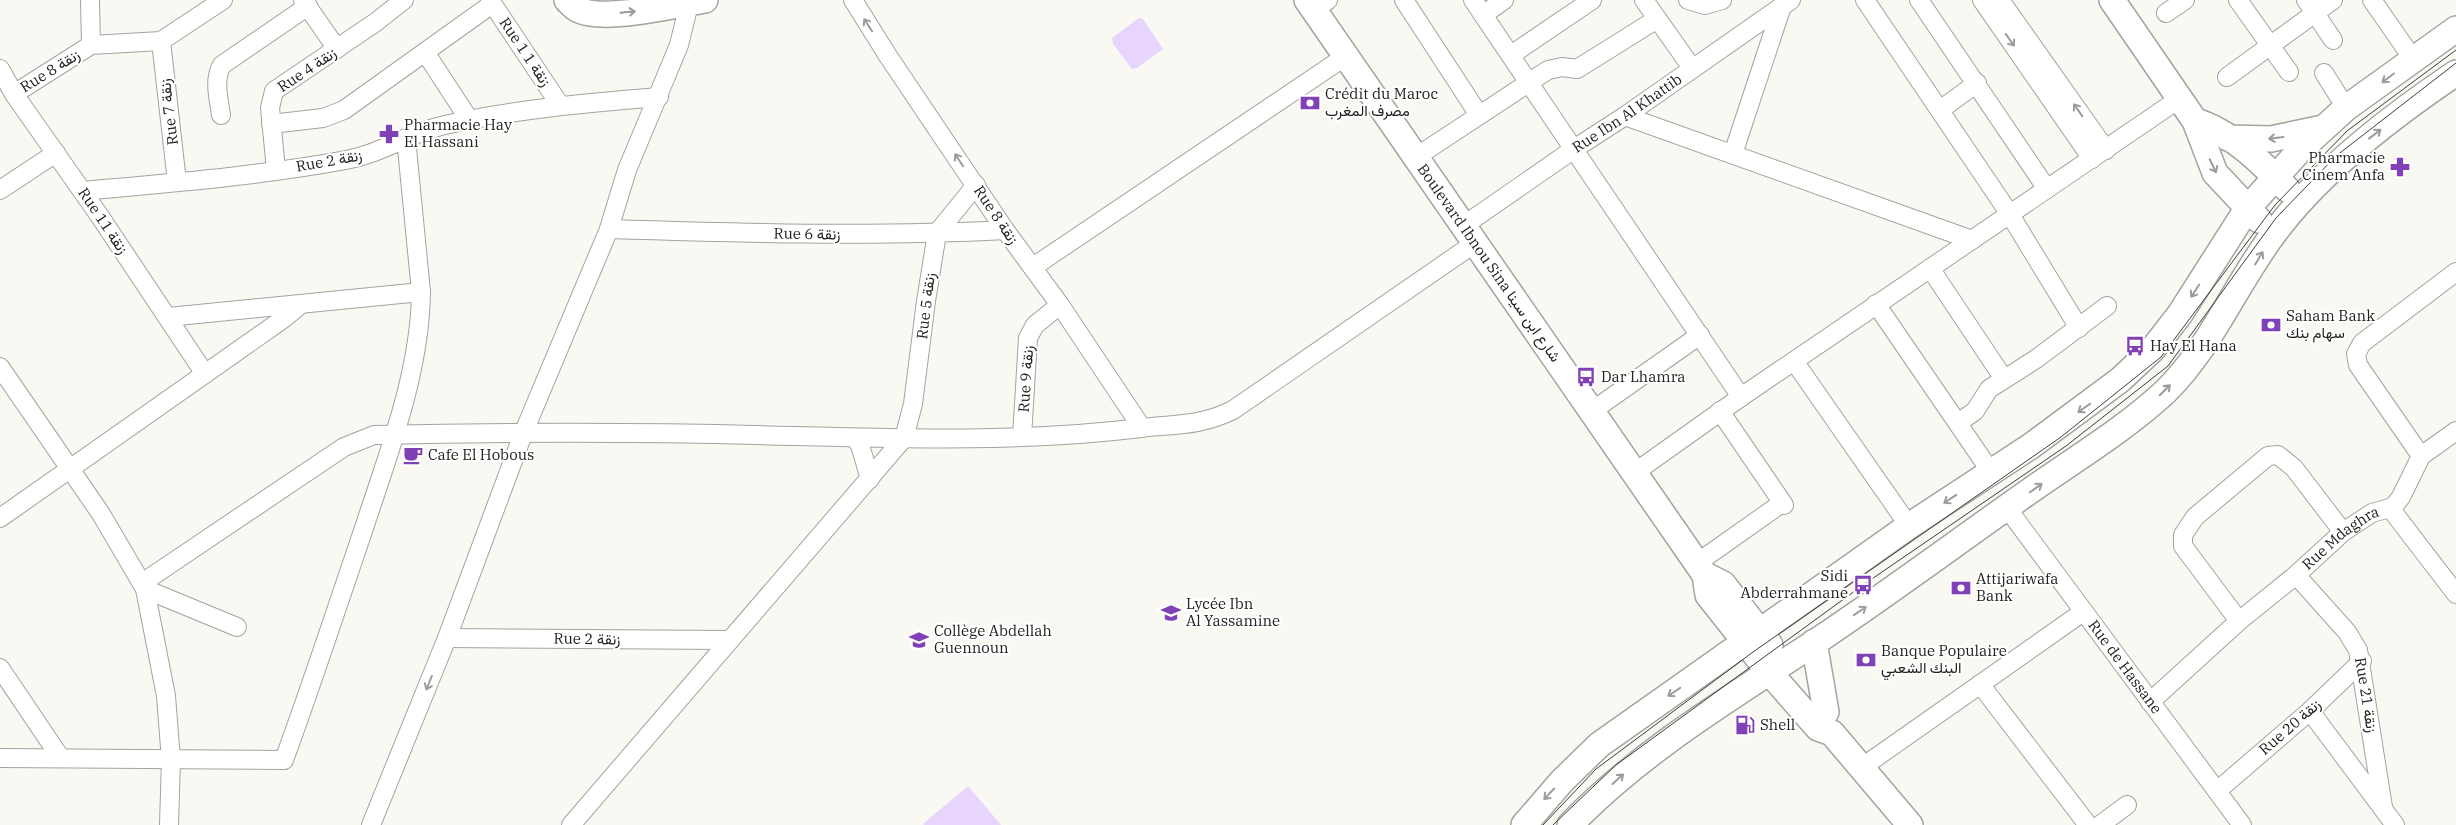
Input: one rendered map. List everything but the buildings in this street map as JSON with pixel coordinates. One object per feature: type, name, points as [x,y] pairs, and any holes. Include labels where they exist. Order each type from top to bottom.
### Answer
[{"type":"main road","points":[[2112,0],[2195,122],[2215,173],[2247,209],[2273,234]]},
{"type":"main road","points":[[574,5],[602,14],[628,12],[695,1]]},
{"type":"main road","name":"Boulevard Ibnou Sina شارع ابن سينا","points":[[1316,3],[1346,56],[1701,569],[1708,595],[1753,638],[1776,667],[1818,728],[1829,723],[1862,768],[1910,825]]},
{"type":"main road","points":[[1524,825],[1562,781],[1598,745],[1753,638],[1909,526],[2096,400],[2152,350],[2180,314],[2247,209],[2323,128],[2346,108],[2456,29]]},
{"type":"main road","points":[[1570,825],[1598,797],[1650,753],[2007,508],[2118,429],[2166,390],[2207,340],[2273,234],[2300,201],[2352,152],[2456,73]]},
{"type":"main road","points":[[2195,122],[2208,125],[2228,138],[2276,177],[2300,201]]},
{"type":"main road","points":[[2228,138],[2271,139],[2323,128]]},
{"type":"main road","points":[[1814,642],[1829,723]]},
{"type":"street","points":[[90,0],[91,46]]},
{"type":"street","name":"Rue 8 زنقة","points":[[14,94],[91,46],[161,41],[223,0]]},
{"type":"street","name":"Rue 4 زنقة","points":[[276,170],[270,99],[274,91],[337,49],[404,0]]},
{"type":"street","name":"Rue 8 زنقة","points":[[853,0],[888,56],[1005,230],[1060,305],[1142,428]]},
{"type":"street","points":[[1404,0],[1478,115]]},
{"type":"street","points":[[1473,0],[1741,397]]},
{"type":"street","points":[[1484,15],[1504,0]]},
{"type":"street","points":[[1511,55],[1592,0]]},
{"type":"street","points":[[1644,0],[1692,68]]},
{"type":"street","points":[[1688,0],[1705,5],[1722,0]]},
{"type":"street","points":[[1865,0],[2009,213],[2079,328]]},
{"type":"street","points":[[1920,0],[2047,189]]},
{"type":"street","points":[[1982,0],[2099,155]]},
{"type":"street","points":[[2000,0],[2099,155]]},
{"type":"street","points":[[2166,13],[2185,0]]},
{"type":"street","points":[[2238,0],[2290,72]]},
{"type":"street","points":[[2227,77],[2270,45],[2310,7],[2334,0]]},
{"type":"street","points":[[2372,0],[2413,59]]},
{"type":"street","points":[[371,825],[447,638],[523,434],[609,229],[627,170],[659,97],[695,1]]},
{"type":"street","points":[[271,124],[334,115],[344,110],[491,2]]},
{"type":"street","name":"Rue 1 زنقة 1","points":[[491,2],[560,105]]},
{"type":"street","points":[[221,115],[217,80],[218,72],[222,65],[306,3],[337,49]]},
{"type":"street","points":[[1733,154],[1786,3]]},
{"type":"street","name":"Rue Ibn Al Khattib","points":[[144,586],[344,447],[374,435],[725,434],[856,438],[1022,437],[1203,422],[1233,410],[1469,234],[1574,149],[1625,116],[1786,3]]},
{"type":"street","points":[[2310,7],[2333,40]]},
{"type":"street","points":[[1416,157],[1552,68],[1577,69],[1657,19]]},
{"type":"street","name":"Rue 7 زنقة","points":[[161,41],[177,182]]},
{"type":"street","points":[[425,52],[470,121]]},
{"type":"street","points":[[1033,267],[1346,56]]},
{"type":"street","name":"Rue 11 زنقة","points":[[0,69],[14,94],[83,191],[205,374]]},
{"type":"street","points":[[2324,73],[2346,108]]},
{"type":"street","points":[[1940,110],[1977,83]]},
{"type":"street","name":"Rue 2 زنقة","points":[[83,191],[276,170],[373,154],[429,129],[470,121],[560,105],[659,97]]},
{"type":"street","points":[[1634,472],[1876,304],[2009,213],[2099,155],[2179,99]]},
{"type":"street","points":[[1625,116],[1972,240]]},
{"type":"street","points":[[0,758],[284,760],[395,434],[414,357],[420,318],[421,292],[406,138]]},
{"type":"street","points":[[0,190],[56,153]]},
{"type":"street","name":"Rue 5 زنقة","points":[[904,438],[913,404],[937,233],[976,185]]},
{"type":"street","name":"Rue 6 زنقة","points":[[609,229],[797,235],[1005,230]]},
{"type":"street","points":[[1930,268],[2004,379]]},
{"type":"street","points":[[2456,272],[2362,343],[2356,354],[2358,365],[2422,456],[2456,431]]},
{"type":"street","points":[[168,317],[421,292]]},
{"type":"street","points":[[1876,304],[1991,472]]},
{"type":"street","points":[[0,518],[300,305]]},
{"type":"street","name":"Rue 9 زنقة","points":[[1022,437],[1028,338],[1035,324],[1060,305]]},
{"type":"street","points":[[1958,423],[1975,411],[1989,390],[2079,328],[2107,306]]},
{"type":"street","points":[[1592,411],[1700,335]]},
{"type":"street","points":[[1794,361],[1909,526]]},
{"type":"street","points":[[0,367],[70,467],[144,586],[166,696],[170,760],[169,825]]},
{"type":"street","points":[[1701,569],[1783,504],[1720,411]]},
{"type":"street","points":[[856,438],[860,445],[870,479]]},
{"type":"street","points":[[571,825],[728,640],[904,438]]},
{"type":"street","points":[[2239,621],[2183,546],[2183,535],[2194,517],[2268,456],[2278,455],[2294,468],[2343,532]]},
{"type":"street","name":"Rue Mdaghra","points":[[2150,702],[2239,621],[2296,575],[2343,532],[2372,513],[2390,508],[2399,501],[2422,456]]},
{"type":"street","name":"Rue de Hassane","points":[[2007,508],[2242,825]]},
{"type":"street","points":[[2390,508],[2456,594]]},
{"type":"street","name":"Rue 21 زنقة","points":[[2296,575],[2354,641],[2362,661],[2383,807]]},
{"type":"street","points":[[144,586],[237,627]]},
{"type":"street","points":[[1862,768],[2083,612]]},
{"type":"street","name":"Rue 2 زنقة","points":[[447,638],[728,640]]},
{"type":"street","name":"Rue 20 زنقة","points":[[2217,791],[2310,711],[2362,661]]},
{"type":"street","points":[[0,668],[60,757]]},
{"type":"street","points":[[1980,684],[2088,825]]},
{"type":"street","points":[[2310,711],[2395,825]]},
{"type":"street","points":[[2100,825],[2127,805]]},
{"type":"shaded area","points":[[1139,18],[1143,19],[1163,49],[1137,68],[1132,69],[1113,44],[1112,38]]},
{"type":"shaded area","points":[[968,786],[1001,825],[923,824]]},
{"type":"tram line","points":[[1543,825],[1596,769],[1753,652],[2061,437],[2161,357],[2275,205],[2347,131],[2456,50]]},
{"type":"tram line","points":[[1553,825],[1616,765],[1863,585],[2066,446],[2168,366],[2276,218],[2336,156],[2456,63]]},
{"type":"place","name":"Crédit du Maroc مصرف المغرب","points":[[1310,103]]},
{"type":"place","name":"Pharmacie Hay El Hassani","points":[[389,134]]},
{"type":"place","name":"Pharmacie Cinem Anfa","points":[[2400,167]]},
{"type":"place","name":"Saham Bank سهام بنك","points":[[2271,325]]},
{"type":"place","name":"Hay El Hana","points":[[2135,346]]},
{"type":"place","name":"Dar Lhamra","points":[[1586,377]]},
{"type":"place","name":"Cafe El Hobous","points":[[413,455]]},
{"type":"place","name":"Sidi Abderrahmane","points":[[1863,585]]},
{"type":"place","name":"Attijariwafa Bank","points":[[1961,588]]},
{"type":"place","name":"Lycée Ibn Al Yassamine","points":[[1171,613]]},
{"type":"place","name":"Collège Abdellah Guennoun","points":[[919,640]]},
{"type":"place","name":"Banque Populaire البنك الشعبي","points":[[1866,660]]},
{"type":"place","name":"Shell","points":[[1745,725]]}]
